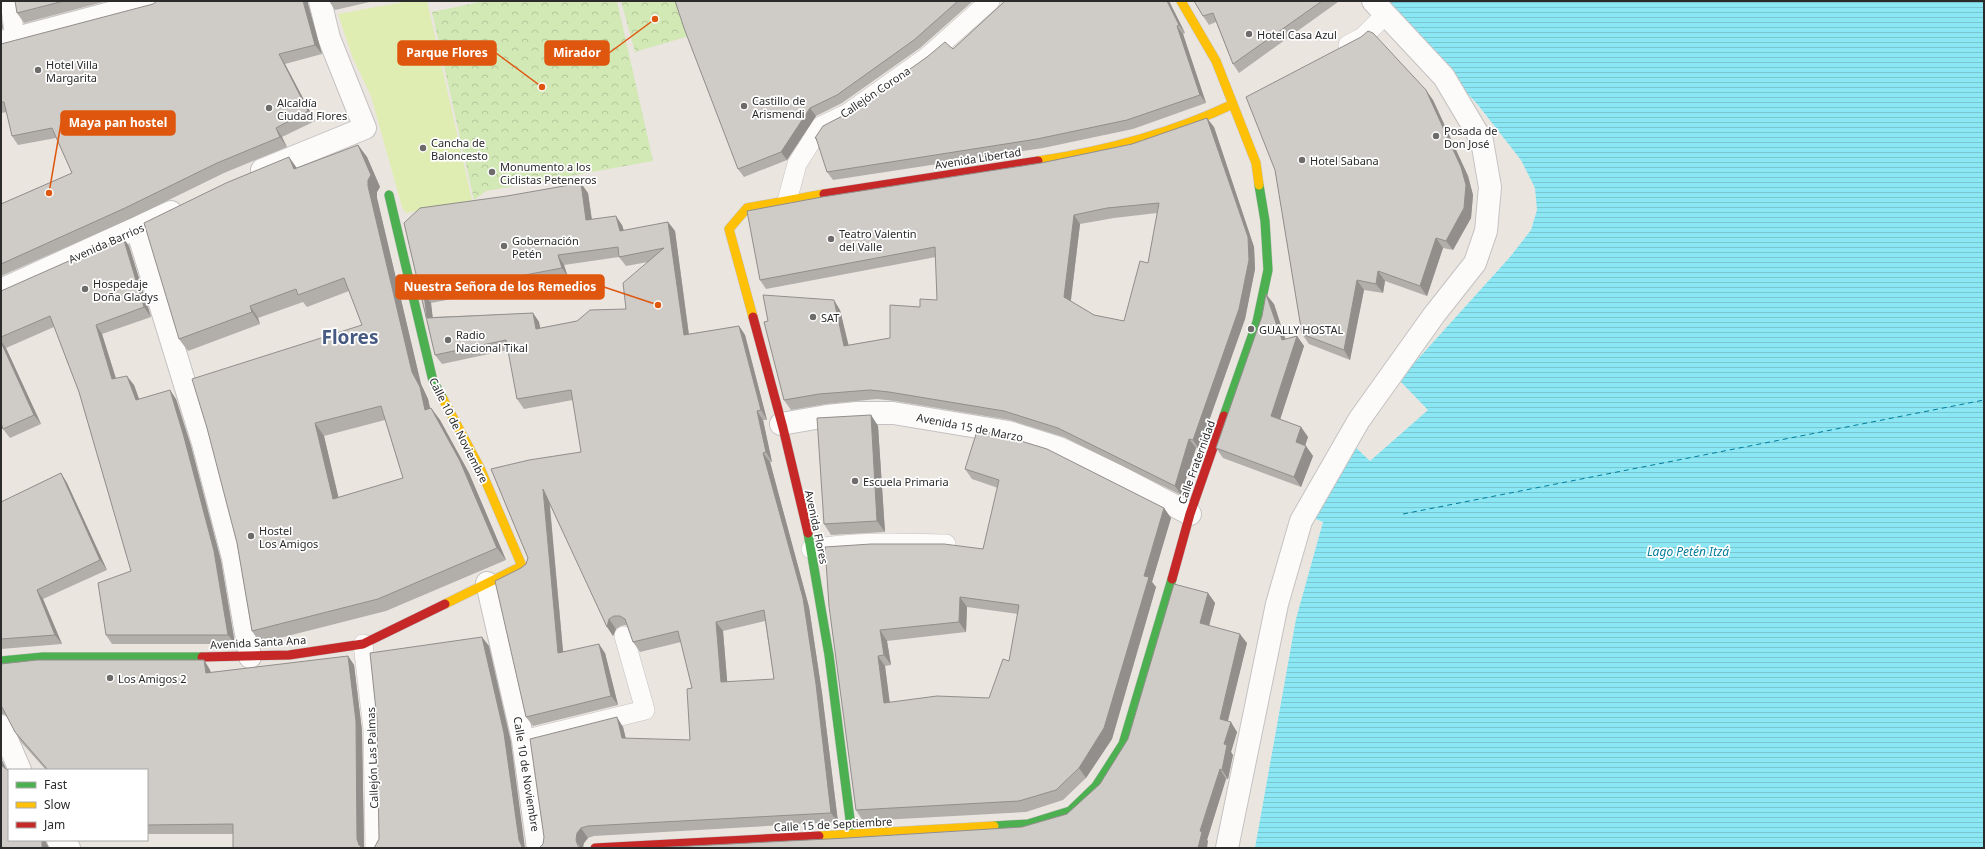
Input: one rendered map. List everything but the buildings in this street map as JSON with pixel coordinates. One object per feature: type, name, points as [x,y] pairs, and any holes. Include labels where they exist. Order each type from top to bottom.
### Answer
[{"type":"street","points":[[8,40],[156,1]]},
{"type":"street","points":[[243,178],[365,128],[329,38],[320,1]]},
{"type":"street","name":"Calle Fraternidad","points":[[1070,810],[1096,786],[1123,744],[1140,690],[1190,514],[1258,322],[1268,270],[1265,221],[1256,163],[1242,100],[1216,61],[1180,1]]},
{"type":"street","points":[[1227,848],[1275,612],[1301,521],[1359,420],[1434,315],[1475,263],[1486,230],[1490,187],[1482,141],[1444,77],[1379,8]]},
{"type":"street","name":"Avenida Libertad","points":[[729,229],[747,208],[1046,160],[1129,142],[1206,117],[1242,100]]},
{"type":"street","name":"Calle 10 de Noviembre","points":[[389,195],[433,381],[480,468],[522,566]]},
{"type":"street","name":"Avenida Barrios","points":[[1,290],[137,229],[186,205]]},
{"type":"street","points":[[137,229],[202,442],[231,550],[250,657]]},
{"type":"street","name":"Avenida Flores","points":[[729,229],[781,424],[811,549],[834,681],[852,841]]},
{"type":"street","name":"Avenida 15 de Marzo","points":[[781,424],[842,414],[894,413],[1008,432],[1060,448],[1118,476],[1190,514]]},
{"type":"street","name":"Avenida Santa Ana","points":[[1,661],[43,657],[250,657],[289,655],[362,644],[522,566]]},
{"type":"street","name":"Calle 10 de Noviembre","points":[[487,583],[523,740],[538,848]]},
{"type":"street","points":[[1,726],[20,769]]},
{"type":"street","name":"Calle 15 de Septiembre","points":[[595,848],[852,841],[1028,824],[1070,810]]},
{"type":"street","points":[[59,841],[69,848]]},
{"type":"lane","points":[[8,40],[10,1]]},
{"type":"lane","name":"Callejón Corona","points":[[787,201],[797,164],[821,126],[848,113],[927,57],[990,1]]},
{"type":"lane","points":[[1329,55],[1363,37],[1379,8]]},
{"type":"lane","points":[[811,549],[834,545],[874,543],[946,544]]},
{"type":"lane","points":[[523,740],[645,710],[624,636]]},
{"type":"lane","name":"Callejón Las Palmas","points":[[362,644],[373,730],[375,848]]},
{"type":"green space","name":"Cancha de Baloncesto","points":[[409,1],[427,1],[472,200],[406,213],[402,207],[371,96],[352,56],[338,14]]},
{"type":"green space","points":[[485,1],[617,1],[653,161],[486,191],[474,200],[432,12]]},
{"type":"green space","points":[[621,1],[679,1],[689,36],[635,52]]},
{"type":"water","name":"Lago Petén Itzá","points":[[1384,1],[1984,1],[1984,848],[1255,848],[1296,619],[1323,522],[1306,515],[1348,440],[1370,461],[1428,410],[1399,380],[1510,257],[1531,230],[1537,210],[1535,188],[1521,160],[1478,105]]},
{"type":"ferry route","points":[[1403,514],[1984,400]]},
{"type":"traffic: fast","points":[[1224,416],[1257,322],[1268,270],[1265,221],[1259,185]]},
{"type":"traffic: fast","points":[[389,195],[433,381],[443,399]]},
{"type":"traffic: fast","points":[[808,533],[829,655],[852,835]]},
{"type":"traffic: fast","points":[[994,826],[1028,824],[1070,811],[1096,786],[1123,744],[1172,579]]},
{"type":"traffic: fast","points":[[1,661],[43,657],[202,657]]},
{"type":"traffic: slow","points":[[1181,1],[1216,61],[1256,163],[1259,185]]},
{"type":"traffic: slow","points":[[1038,161],[1088,152],[1138,140],[1186,124],[1233,104]]},
{"type":"traffic: slow","points":[[753,317],[729,229],[747,208],[824,194]]},
{"type":"traffic: slow","points":[[443,399],[480,468],[522,566],[445,604]]},
{"type":"traffic: slow","points":[[819,836],[994,826]]},
{"type":"traffic: jam","points":[[824,194],[1038,161]]},
{"type":"traffic: jam","points":[[753,317],[783,428],[808,533]]},
{"type":"traffic: jam","points":[[1172,579],[1190,514],[1224,416]]},
{"type":"traffic: jam","points":[[202,657],[289,655],[363,644],[445,604]]},
{"type":"traffic: jam","points":[[595,848],[819,836]]},
{"type":"place","name":"Mirador","points":[[655,19]]},
{"type":"place","name":"Hotel Casa Azul","points":[[1249,34]]},
{"type":"place","name":"Hotel Villa Margarita","points":[[38,70]]},
{"type":"place","name":"Parque Flores","points":[[542,87]]},
{"type":"place","name":"Castillo de Arismendi","points":[[744,106]]},
{"type":"place","name":"Alcaldía Ciudad Flores","points":[[269,108]]},
{"type":"place","name":"Posada de Don José","points":[[1436,136]]},
{"type":"place","name":"Cancha de Baloncesto","points":[[423,148]]},
{"type":"place","name":"Hotel Sabana","points":[[1302,160]]},
{"type":"place","name":"Monumento a los Ciclistas Peteneros","points":[[492,172]]},
{"type":"place","name":"Maya pan hostel","points":[[49,193]]},
{"type":"place","name":"Teatro Valentin del Valle","points":[[831,239]]},
{"type":"place","name":"Gobernación Petén","points":[[504,246]]},
{"type":"place","name":"Hospedaje Doña Gladys","points":[[85,289]]},
{"type":"place","name":"Nuestra Señora de los Remedios","points":[[658,305]]},
{"type":"place","name":"SAT","points":[[813,317]]},
{"type":"place","name":"GUALLY HOSTAL","points":[[1251,329]]},
{"type":"place","name":"Radio Nacional Tikal","points":[[448,340]]},
{"type":"place","name":"Escuela Primaria","points":[[855,481]]},
{"type":"place","name":"Hostel Los Amigos","points":[[251,536]]},
{"type":"place","name":"Los Amigos 2","points":[[110,678]]},
{"type":"district","name":"Flores","points":[[350,337]]}]
